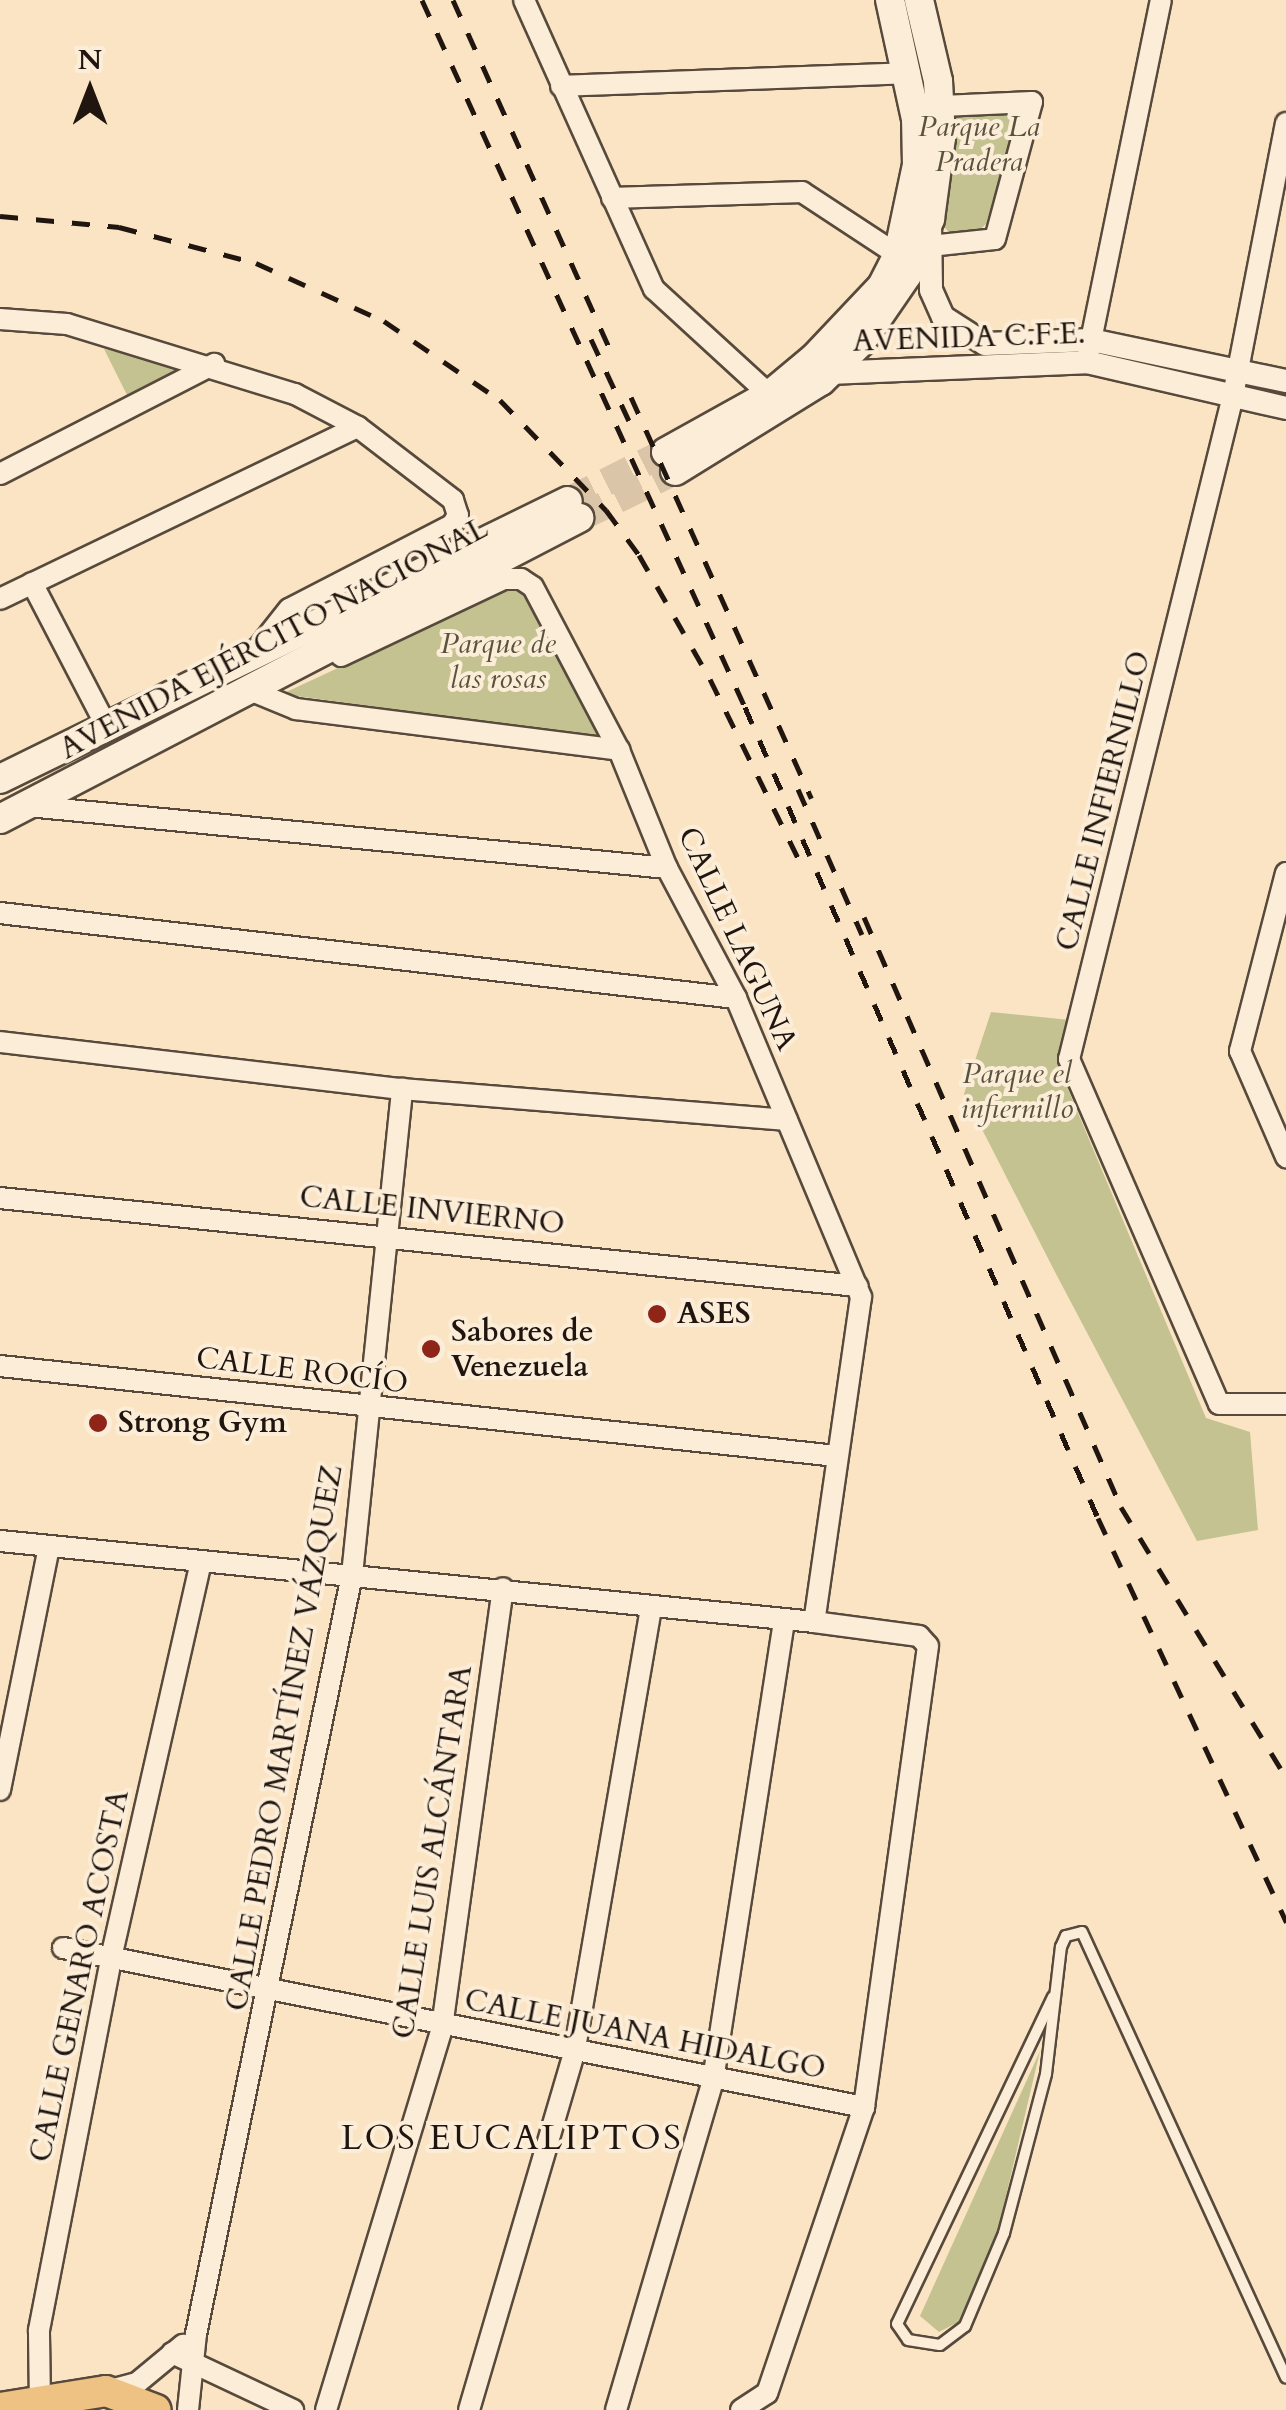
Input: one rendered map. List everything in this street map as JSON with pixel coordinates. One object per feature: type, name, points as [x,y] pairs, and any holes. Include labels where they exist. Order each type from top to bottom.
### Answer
[{"type":"main road","points":[[890,0],[910,74],[917,165],[898,255],[882,286],[814,358],[772,393],[671,462],[829,373],[895,296],[930,233],[942,106],[919,0]]},
{"type":"main road","name":"AVENIDA EJÉRCITO NACIONAL","points":[[0,780],[255,652],[574,509],[256,688],[0,820]]},
{"type":"main road","points":[[0,2408],[50,2404],[106,2392],[156,2410]]},
{"type":"street","points":[[524,0],[654,289],[761,386]]},
{"type":"street","points":[[1089,351],[1161,0]]},
{"type":"street","points":[[561,86],[910,74]]},
{"type":"street","points":[[930,233],[995,239],[1032,102],[942,106]]},
{"type":"street","name":"CALLE INFIERNILLO","points":[[1286,123],[1234,396],[1069,1059],[1220,1404],[1286,1404]]},
{"type":"street","points":[[612,198],[802,192],[898,255]]},
{"type":"street","name":"AVENIDA C.F.E.","points":[[930,233],[930,290],[943,317],[985,344],[1089,351],[1239,370],[1286,381]]},
{"type":"street","points":[[0,335],[11,320],[67,324],[214,364],[358,426],[452,500],[458,515],[452,525],[289,609],[255,652]]},
{"type":"street","name":"AVENIDA C.F.E.","points":[[829,373],[1089,351],[1286,408]]},
{"type":"street","points":[[0,474],[214,364]]},
{"type":"street","points":[[0,599],[358,426]]},
{"type":"street","name":"CALLE LAGUNA","points":[[256,688],[335,659],[504,579],[520,579],[532,587],[619,750],[667,868],[736,998],[861,1298],[814,1622]]},
{"type":"street","points":[[32,583],[106,727]]},
{"type":"street","points":[[256,688],[296,709],[619,750]]},
{"type":"street","points":[[28,806],[667,868]]},
{"type":"street","points":[[1286,873],[1240,1051],[1286,1157]]},
{"type":"street","points":[[0,913],[736,998]]},
{"type":"street","points":[[0,1042],[402,1089],[786,1120]]},
{"type":"street","name":"CALLE PEDRO MARTÍNEZ VÁZQUEZ","points":[[188,2410],[196,2334],[270,1992],[352,1576],[374,1410],[386,1236],[402,1089]]},
{"type":"street","name":"CALLE INVIERNO","points":[[0,1198],[857,1286]]},
{"type":"street","name":"CALLE ROCÍO","points":[[0,1366],[374,1410],[837,1456]]},
{"type":"street","points":[[0,1541],[814,1622],[919,1636],[928,1646],[864,2107],[767,2393],[742,2410]]},
{"type":"street","points":[[0,1790],[6,1732],[49,1547]]},
{"type":"street","name":"CALLE GENARO ACOSTA","points":[[50,2404],[39,2330],[111,1958],[201,1562]]},
{"type":"street","name":"CALLE LUIS ALCÁNTARA","points":[[326,2410],[442,2028],[502,1588]]},
{"type":"street","points":[[470,2410],[574,2054],[651,1607]]},
{"type":"street","points":[[616,2410],[712,2080],[784,1620]]},
{"type":"street","name":"CALLE JUANA HIDALGO","points":[[63,1948],[442,2028],[864,2107]]},
{"type":"street","points":[[106,2392],[137,2383],[196,2334]]},
{"type":"street","points":[[172,2353],[294,2410]]},
{"type":"lane","points":[[1053,1996],[987,2142],[900,2306],[897,2324],[908,2340],[940,2345],[965,2326],[1004,2233],[1036,2109],[1066,1936],[1082,1932],[1286,2378]]},
{"type":"green space","name":"Parque La Pradera","points":[[1020,111],[986,224],[970,239],[956,239],[942,225],[951,112]]},
{"type":"green space","points":[[104,349],[194,368],[130,401]]},
{"type":"green space","name":"Parque de las rosas","points":[[521,583],[602,738],[282,694]]},
{"type":"green space","name":"Parque el infiernillo","points":[[991,1012],[1070,1020],[1062,1075],[1206,1418],[1250,1432],[1258,1530],[1197,1541],[1055,1272],[964,1094]]},
{"type":"green space","points":[[1040,2051],[998,2230],[960,2321],[939,2332],[920,2316]]},
{"type":"tunnel","points":[[568,501],[666,452]]},
{"type":"tunnel","points":[[579,518],[675,471]]},
{"type":"railway","points":[[422,0],[745,707],[1098,1518],[1286,1922]]},
{"type":"railway","points":[[453,0],[611,351]]},
{"type":"railway","points":[[0,216],[119,227],[256,263],[384,321],[500,400],[606,510],[639,555],[710,679],[803,868]]},
{"type":"railway","points":[[591,339],[629,421]]},
{"type":"railway","points":[[631,397],[811,798]]},
{"type":"railway","points":[[798,789],[862,935]]},
{"type":"railway","points":[[864,917],[1121,1507],[1286,1777]]},
{"type":"place","name":"ASES","points":[[657,1314]]},
{"type":"place","name":"Sabores de Venezuela","points":[[431,1349]]},
{"type":"place","name":"Strong Gym","points":[[98,1423]]},
{"type":"district","name":"LOS EUCALIPTOS","points":[[512,2138]]}]
